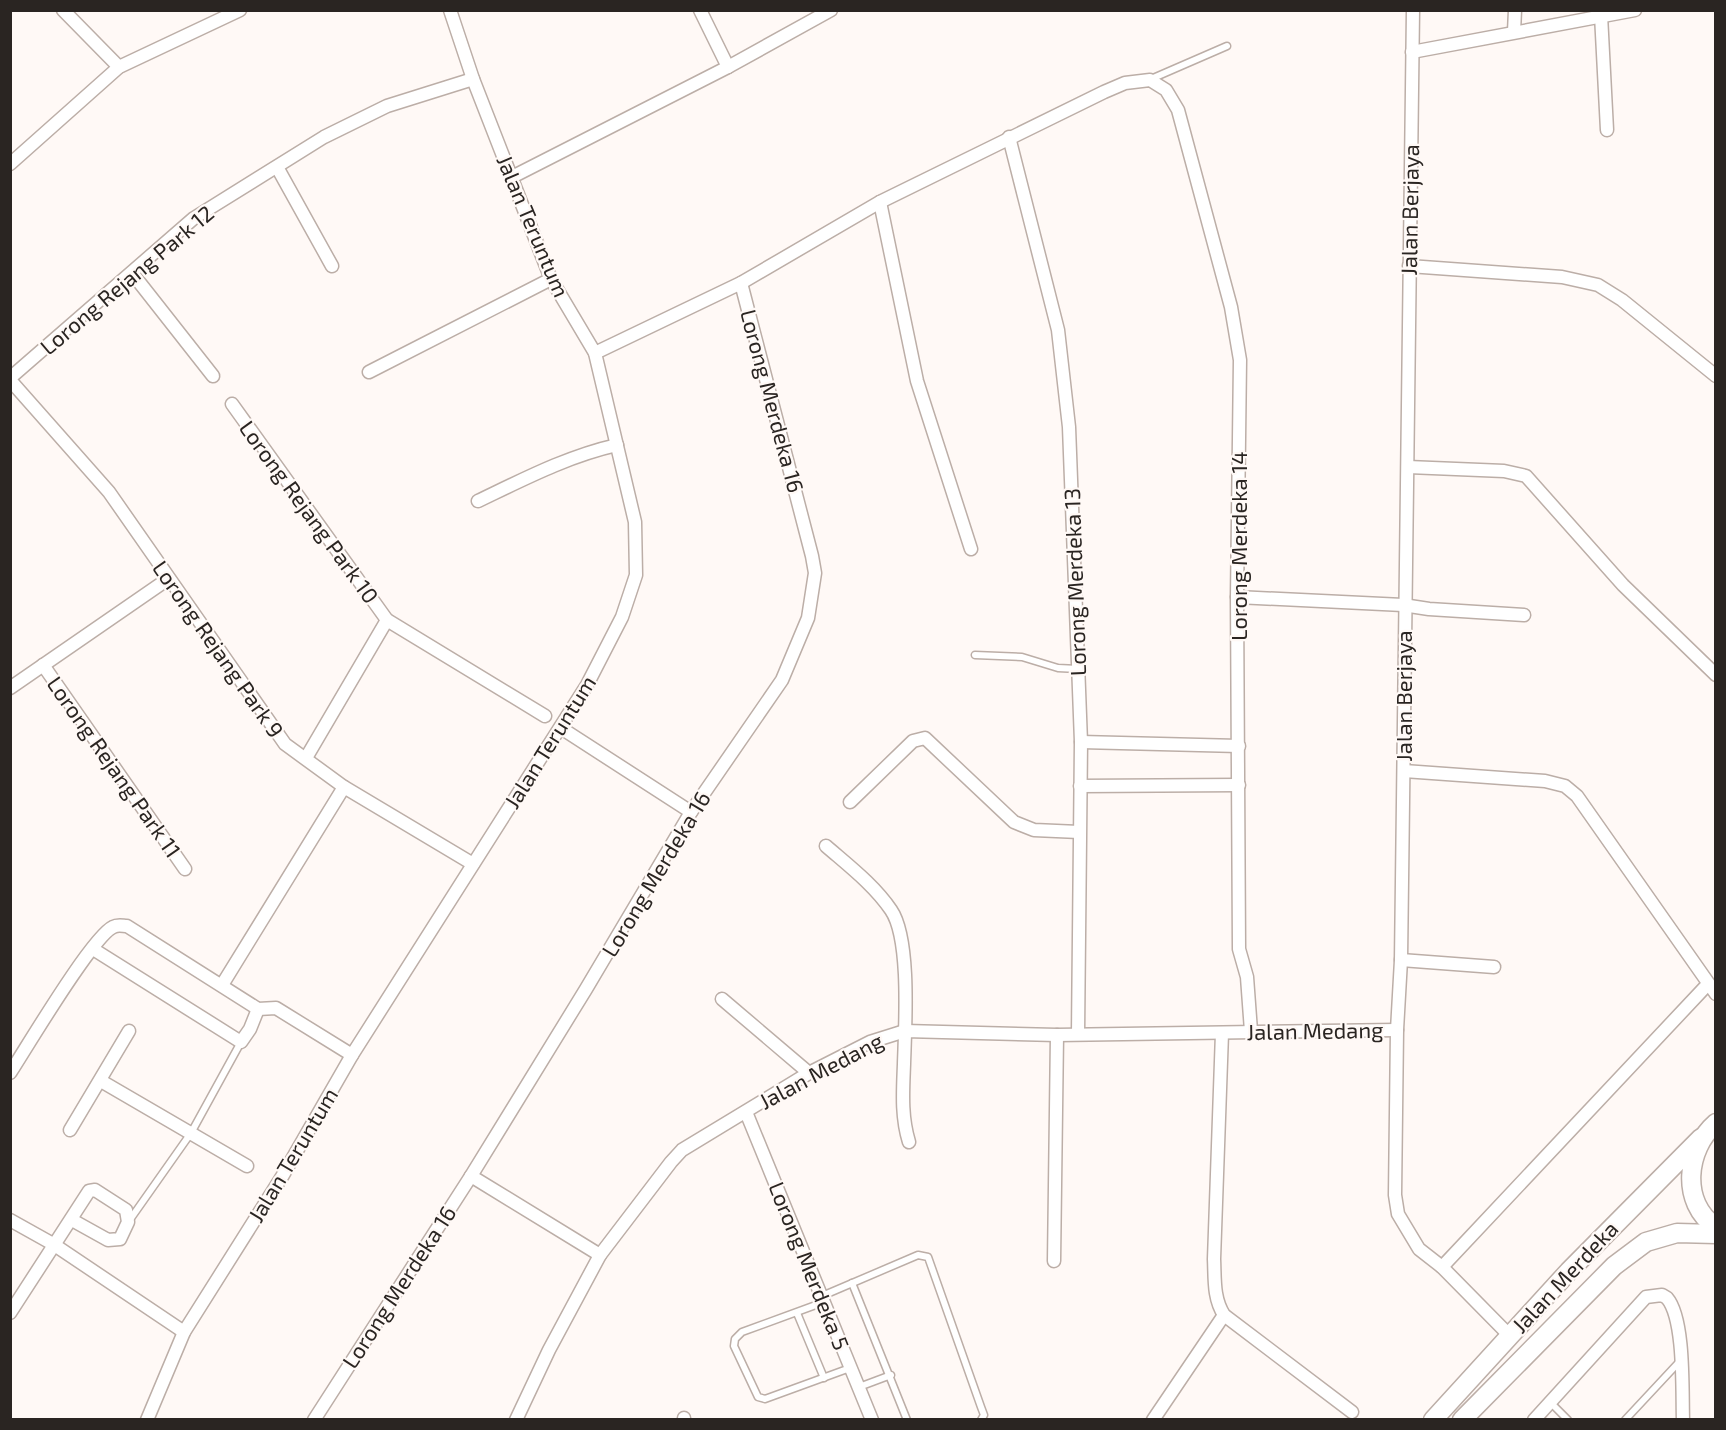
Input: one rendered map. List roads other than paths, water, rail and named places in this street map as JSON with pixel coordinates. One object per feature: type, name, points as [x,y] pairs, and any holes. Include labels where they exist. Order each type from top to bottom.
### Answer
[{"type":"main road","name":"Jalan Merdeka","points":[[1433,1419],[1569,1270],[1716,1123]]},
{"type":"main road","points":[[1701,1138],[1693,1155],[1690,1174],[1692,1193],[1700,1210],[1716,1227]]},
{"type":"main road","name":"Jalan Merdeka","points":[[1462,1419],[1614,1266],[1646,1242],[1677,1233],[1716,1234]]},
{"type":"street","points":[[63,10],[119,67]]},
{"type":"street","points":[[10,164],[119,67],[240,10]]},
{"type":"street","name":"Jalan Teruntum","points":[[147,1419],[184,1332],[283,1175],[352,1055],[561,728],[614,636],[632,594],[636,575],[635,522],[595,352],[551,279],[473,79],[450,10]]},
{"type":"street","points":[[700,10],[728,67]]},
{"type":"street","points":[[512,177],[728,67],[831,10]]},
{"type":"street","name":"Jalan Berjaya","points":[[1413,10],[1408,466],[1404,605],[1404,771],[1395,1195],[1398,1214],[1419,1249],[1442,1267],[1510,1336]]},
{"type":"street","points":[[1514,32],[1515,10]]},
{"type":"street","points":[[1412,52],[1635,10]]},
{"type":"street","points":[[1601,15],[1607,130]]},
{"type":"street","name":"Lorong Rejang Park 12","points":[[10,379],[194,218],[324,137],[387,106],[473,79]]},
{"type":"street","points":[[595,352],[741,284],[880,202],[1009,137],[1125,83],[1150,80]]},
{"type":"street","name":"Lorong Merdeka 14","points":[[1150,80],[1166,90],[1178,110],[1237,334],[1240,360],[1237,597],[1239,949],[1247,977],[1251,1031]]},
{"type":"street","name":"Lorong Merdeka 13","points":[[1009,137],[1058,330],[1069,427],[1081,742],[1078,832],[1078,1034]]},
{"type":"street","points":[[277,167],[332,266]]},
{"type":"street","points":[[880,202],[917,381],[971,549]]},
{"type":"street","points":[[1410,266],[1562,277],[1590,282],[1615,295],[1716,376]]},
{"type":"street","points":[[132,273],[213,375]]},
{"type":"street","points":[[369,372],[551,279]]},
{"type":"street","name":"Lorong Merdeka 16","points":[[314,1419],[471,1176],[691,812],[782,680],[808,618],[813,588],[812,556],[741,284]]},
{"type":"street","name":"Lorong Rejang Park 9","points":[[10,379],[109,492],[285,744],[344,787],[473,864]]},
{"type":"street","name":"Lorong Rejang Park 10","points":[[232,404],[387,620],[545,716]]},
{"type":"street","points":[[478,501],[549,467],[588,452],[617,445]]},
{"type":"street","points":[[1408,466],[1504,471],[1526,476],[1623,585],[1716,675]]},
{"type":"street","points":[[10,688],[168,579]]},
{"type":"street","points":[[1237,597],[1404,605],[1429,609],[1524,615]]},
{"type":"street","name":"Lorong Rejang Park 10","points":[[306,758],[387,620]]},
{"type":"street","name":"Lorong Rejang Park 11","points":[[43,665],[185,869]]},
{"type":"street","points":[[561,728],[691,812]]},
{"type":"street","points":[[850,802],[914,741],[925,738],[1014,822],[1034,830],[1078,832]]},
{"type":"street","points":[[1081,742],[1239,746]]},
{"type":"street","points":[[1404,771],[1545,781],[1564,786],[1577,795],[1712,989],[1442,1267]]},
{"type":"street","points":[[1080,786],[1239,785]]},
{"type":"street","points":[[222,985],[344,787]]},
{"type":"street","points":[[826,846],[877,891],[893,912],[902,932],[905,1031],[903,1124],[909,1142]]},
{"type":"street","points":[[10,1073],[93,949],[113,927],[127,926],[258,1010],[276,1008],[352,1055]]},
{"type":"street","points":[[93,949],[241,1042],[250,1029],[258,1010]]},
{"type":"street","points":[[1401,960],[1494,967]]},
{"type":"street","points":[[722,999],[808,1073]]},
{"type":"street","name":"Jalan Medang","points":[[516,1419],[549,1350],[600,1255],[655,1181],[682,1150],[808,1073],[870,1042],[905,1031],[1057,1035],[1397,1030]]},
{"type":"street","points":[[70,1130],[129,1031]]},
{"type":"street","points":[[1222,1033],[1214,1259],[1215,1293],[1224,1315],[1352,1412]]},
{"type":"street","points":[[1054,1262],[1057,1035]]},
{"type":"street","points":[[101,1081],[247,1166]]},
{"type":"street","name":"Lorong Merdeka 5","points":[[746,1112],[872,1419]]},
{"type":"street","points":[[471,1176],[600,1255]]},
{"type":"street","points":[[10,1313],[53,1244],[72,1220],[86,1193],[92,1190],[126,1210],[128,1222],[120,1239],[114,1241],[72,1220]]},
{"type":"street","points":[[10,1220],[53,1244],[184,1332]]},
{"type":"street","points":[[1534,1419],[1646,1297],[1662,1295],[1670,1302],[1675,1314],[1682,1359],[1683,1419]]},
{"type":"street","points":[[1154,1419],[1224,1315]]},
{"type":"lane","points":[[1150,80],[1227,46]]},
{"type":"lane","points":[[975,655],[1022,657],[1058,668],[1078,669]]},
{"type":"lane","points":[[128,1222],[191,1133],[241,1042]]},
{"type":"lane","points":[[851,1367],[765,1399],[758,1397],[734,1346],[735,1339],[742,1332],[798,1313],[852,1283],[918,1255],[928,1257],[984,1415],[981,1419]]},
{"type":"lane","points":[[852,1283],[907,1419]]},
{"type":"lane","points":[[798,1313],[824,1378]]},
{"type":"lane","points":[[1625,1419],[1682,1359]]},
{"type":"lane","points":[[859,1387],[891,1375]]},
{"type":"lane","points":[[1550,1402],[1568,1419]]}]
